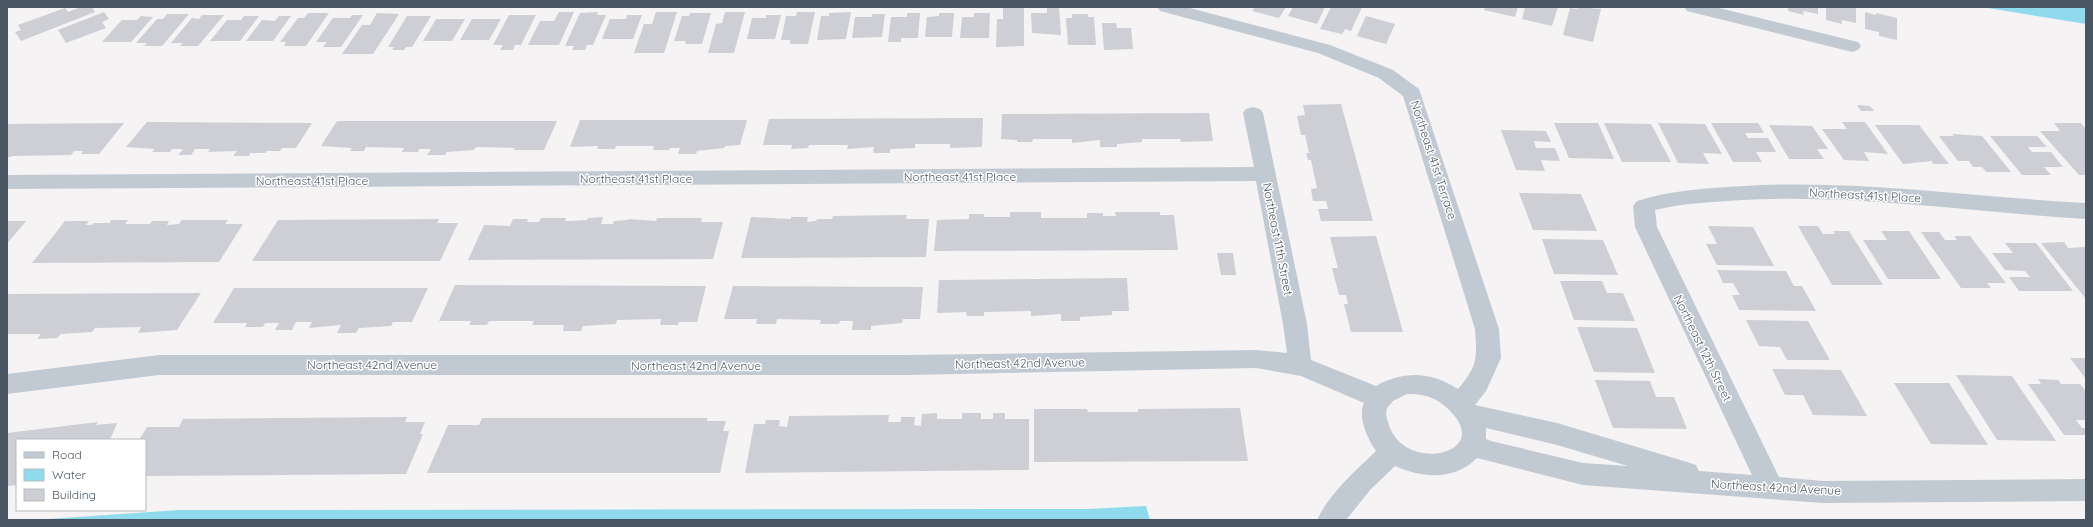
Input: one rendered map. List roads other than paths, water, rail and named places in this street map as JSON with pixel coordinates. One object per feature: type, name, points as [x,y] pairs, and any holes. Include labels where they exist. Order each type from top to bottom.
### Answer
[{"type":"street","name":"Northeast 41st Terrace","points":[[1166,7],[1324,49],[1386,74],[1412,93],[1487,329],[1489,358],[1464,409]]},
{"type":"street","points":[[1693,7],[1852,46]]},
{"type":"street","name":"Northeast 11th Street","points":[[1253,113],[1295,324],[1300,366]]},
{"type":"street","name":"Northeast 41st Place","points":[[7,182],[1265,174]]},
{"type":"street","name":"Northeast 41st Place","points":[[1644,206],[1663,199],[1748,192],[1840,191],[2086,211]]},
{"type":"street","name":"Northeast 12th Street","points":[[1644,206],[1646,227],[1770,488]]},
{"type":"street","name":"Northeast 42nd Avenue","points":[[7,384],[158,365],[908,365],[1256,359],[1300,366],[1342,381],[1354,388],[1379,398]]},
{"type":"street","points":[[1410,383],[1429,385],[1447,393],[1464,409],[1474,430],[1471,444],[1460,458],[1448,464],[1427,465],[1405,459],[1392,451],[1384,442],[1373,413],[1379,398],[1393,386],[1410,383]]},
{"type":"street","points":[[1464,409],[1573,438],[1726,485]]},
{"type":"street","points":[[1573,438],[1573,472]]},
{"type":"street","name":"Northeast 42nd Avenue","points":[[1471,444],[1487,451],[1583,474],[1726,485],[1824,492],[2086,490]]},
{"type":"street","points":[[1330,520],[1362,481],[1392,451]]},
{"type":"water","points":[[1985,7],[2086,7],[2086,24],[1988,8]]},
{"type":"water","points":[[1146,506],[1150,520],[34,520],[179,510],[1088,509]]}]
